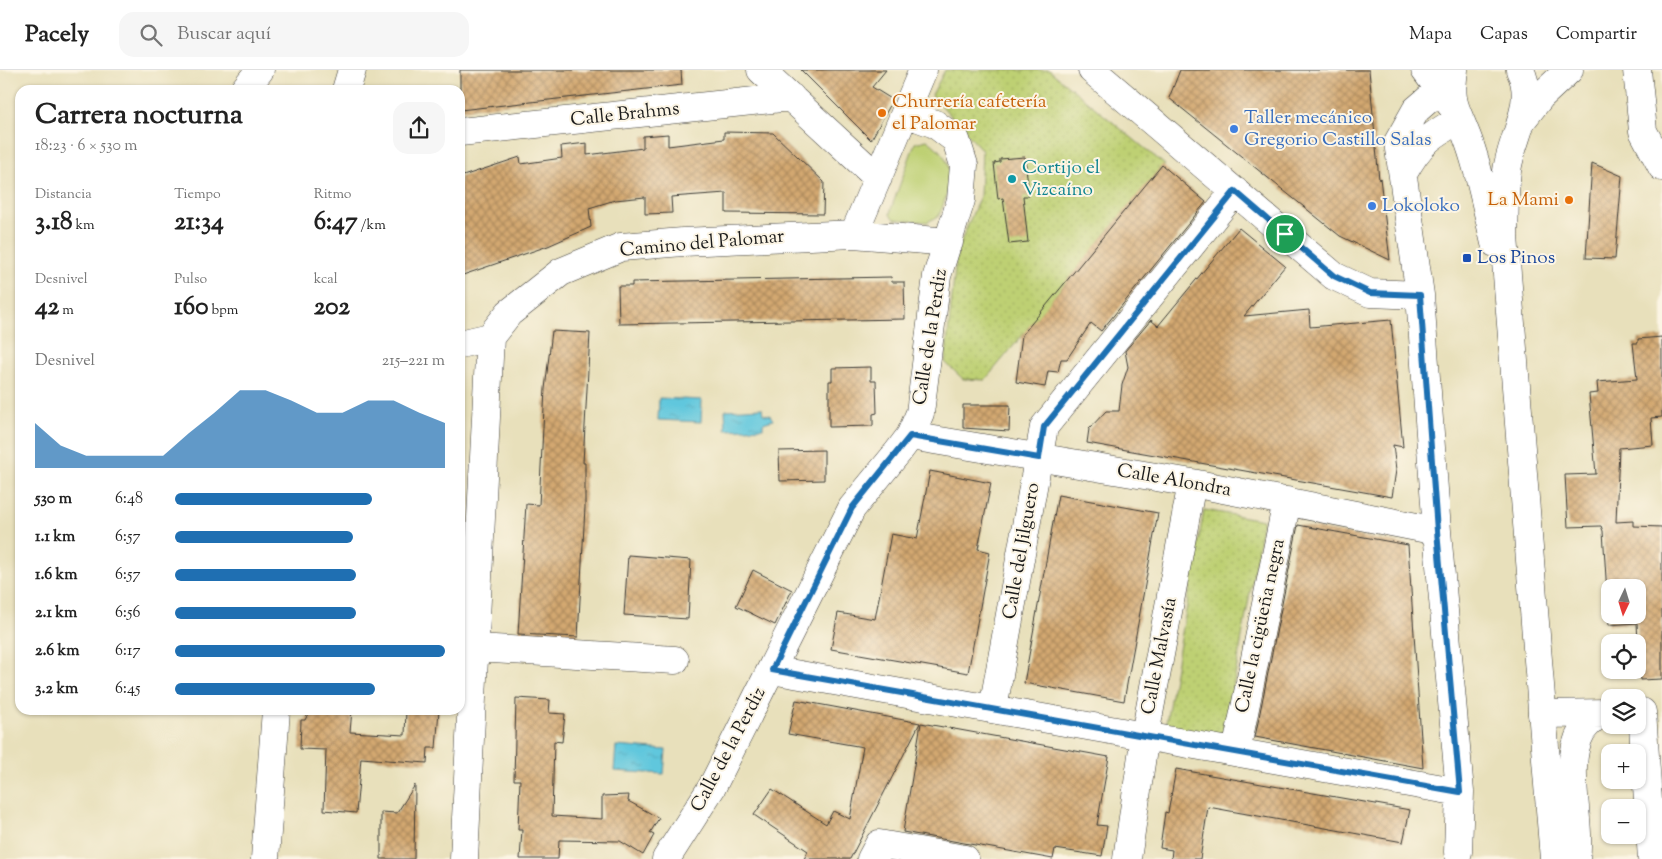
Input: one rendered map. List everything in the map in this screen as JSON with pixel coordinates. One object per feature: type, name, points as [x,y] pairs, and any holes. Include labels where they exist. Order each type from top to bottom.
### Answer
[{"type":"main road","points":[[248,85],[260,70]]},
{"type":"main road","points":[[348,85],[352,70]]},
{"type":"main road","points":[[761,70],[878,178]]},
{"type":"main road","points":[[854,234],[923,70]]},
{"type":"main road","points":[[1092,70],[1334,276],[1370,293],[1420,295]]},
{"type":"main road","points":[[1520,70],[1523,76],[1526,105],[1507,170],[1504,237],[1554,859]]},
{"type":"main road","points":[[1450,97],[1476,144],[1495,149],[1507,143],[1541,96],[1569,70]]},
{"type":"main road","points":[[1637,70],[1643,131],[1662,167]]},
{"type":"main road","name":"Calle Brahms","points":[[465,131],[791,97]]},
{"type":"main road","points":[[1450,97],[1431,97],[1416,110],[1398,142],[1404,172],[1420,295],[1437,531],[1460,792],[1458,852]]},
{"type":"main road","points":[[1404,172],[1416,150],[1434,134],[1450,97]]},
{"type":"main road","points":[[1450,97],[1499,257],[1510,326]]},
{"type":"main road","name":"Calle de la Perdiz","points":[[666,859],[712,787],[852,508],[910,436],[920,413],[937,276],[961,200],[964,165],[956,140],[935,124],[905,113]]},
{"type":"main road","name":"Calle del Jilguero","points":[[992,708],[1044,427],[1235,191]]},
{"type":"main road","name":"Camino del Palomar","points":[[490,337],[509,313],[561,272],[620,248],[683,242],[854,234],[949,242]]},
{"type":"main road","points":[[464,859],[467,648],[490,337],[465,343]]},
{"type":"main road","name":"Calle Alondra","points":[[910,436],[1192,482],[1437,531]]},
{"type":"main road","name":"Calle Malvasía","points":[[1127,859],[1145,735],[1192,482]]},
{"type":"main road","name":"Calle la cigüeña negra","points":[[1236,752],[1287,501]]},
{"type":"main road","points":[[467,648],[675,660]]},
{"type":"main road","points":[[772,670],[1460,792]]},
{"type":"main road","points":[[1647,712],[1652,859]]},
{"type":"main road","points":[[1542,714],[1601,714]]},
{"type":"main road","points":[[265,859],[276,715]]},
{"type":"main road","points":[[1576,859],[1579,841],[1573,765],[1575,748],[1582,731],[1601,716]]},
{"type":"main road","points":[[871,859],[879,844],[964,859]]},
{"type":"green space","points":[[945,70],[1049,70],[1165,165],[985,380],[963,379],[945,362],[957,251],[980,196],[982,150],[932,95]]},
{"type":"green space","points":[[927,140],[944,157],[950,175],[947,194],[939,216],[927,222],[894,219],[890,215],[891,209],[915,143]]},
{"type":"green space","points":[[1204,510],[1263,520],[1224,738],[1165,728]]},
{"type":"water","points":[[659,398],[702,400],[701,422],[658,420]]},
{"type":"water","points":[[762,408],[763,414],[770,415],[773,420],[763,423],[763,428],[726,430],[725,410]]},
{"type":"water","points":[[616,746],[666,750],[664,774],[614,771]]},
{"type":"building","points":[[460,70],[681,70],[682,85],[465,109],[465,85],[460,85]]},
{"type":"building","points":[[801,70],[886,70],[872,87],[893,100],[871,140]]},
{"type":"building","points":[[1180,70],[1369,70],[1379,180],[1380,178],[1390,260],[1340,236],[1169,98]]},
{"type":"building","points":[[724,132],[773,133],[824,182],[823,214],[726,213],[726,193],[671,197],[672,213],[645,214],[645,197],[615,200],[589,208],[591,227],[548,246],[465,274],[465,175],[520,157],[521,164],[562,158],[561,146],[587,143],[587,155],[643,148],[643,136],[668,134],[668,146],[724,139]]},
{"type":"building","name":"Cortijo el Vizcaíno","points":[[1025,157],[1029,196],[1023,196],[1028,242],[1009,244],[1003,198],[998,199],[994,163],[1000,162],[1000,159]]},
{"type":"building","points":[[1592,163],[1622,176],[1615,259],[1586,258]]},
{"type":"building","points":[[1162,165],[1206,202],[1101,331],[1091,323],[1067,359],[1061,359],[1058,372],[1048,371],[1045,387],[1016,382],[1022,335]]},
{"type":"building","points":[[1239,228],[1285,266],[1244,316],[1309,310],[1310,327],[1391,320],[1403,447],[1393,445],[1396,470],[1392,497],[1087,443],[1089,429],[1106,411],[1119,411],[1122,385],[1128,367],[1125,351],[1151,320],[1158,326]]},
{"type":"building","points":[[891,277],[892,282],[904,282],[905,319],[619,324],[618,286],[632,286],[632,282]]},
{"type":"building","points":[[552,331],[590,333],[583,463],[585,463],[585,507],[578,637],[518,634],[526,504],[539,505],[545,389]]},
{"type":"building","points":[[1662,337],[1662,417],[1651,418],[1653,445],[1619,448],[1616,522],[1633,521],[1633,526],[1662,527],[1662,679],[1640,680],[1646,679],[1646,634],[1638,634],[1637,624],[1646,624],[1646,579],[1606,579],[1603,531],[1601,526],[1568,527],[1565,475],[1596,474],[1589,394],[1598,393],[1597,382],[1637,379],[1633,343],[1638,343],[1638,339]]},
{"type":"building","points":[[871,367],[871,381],[876,381],[877,413],[873,414],[873,426],[829,427],[829,381],[832,381],[832,368]]},
{"type":"building","points":[[963,405],[1010,405],[1009,431],[963,428]]},
{"type":"building","points":[[824,450],[824,480],[780,481],[779,451]]},
{"type":"building","points":[[930,471],[991,483],[978,549],[990,552],[968,673],[831,649],[838,613],[875,619],[891,534],[917,539]]},
{"type":"building","points":[[1058,495],[1158,513],[1124,701],[1024,683]]},
{"type":"building","points":[[1298,525],[1408,545],[1423,768],[1255,737]]},
{"type":"building","points":[[628,555],[691,560],[688,619],[624,615]]},
{"type":"building","points":[[753,570],[792,590],[775,625],[736,606]]},
{"type":"building","points":[[516,698],[550,700],[549,713],[565,714],[562,742],[554,741],[552,816],[602,819],[602,796],[629,795],[628,801],[659,818],[650,833],[654,835],[643,855],[620,841],[559,840],[558,859],[520,859],[522,830],[518,830],[520,780],[514,780]]},
{"type":"building","points":[[796,700],[920,723],[850,859],[804,859],[808,851],[754,815],[772,789],[826,824],[833,811],[850,819],[863,747],[788,734]]},
{"type":"building","points":[[308,715],[352,715],[350,732],[405,735],[406,715],[439,715],[436,748],[428,748],[427,763],[361,758],[356,813],[324,810],[326,750],[300,749],[301,720],[305,720]]},
{"type":"building","points":[[921,723],[1109,757],[1097,825],[1107,826],[1102,856],[1055,849],[1053,859],[903,832]]},
{"type":"building","points":[[1176,769],[1410,810],[1403,842],[1208,807],[1200,859],[1171,859],[1172,850],[1160,848],[1165,812],[1168,813]]},
{"type":"building","points":[[415,785],[414,859],[381,859],[381,812],[397,813]]},
{"type":"place","name":"Churrería cafetería el Palomar","points":[[882,113]]},
{"type":"place","name":"Taller mecánico Gregorio Castillo Salas","points":[[1234,129]]},
{"type":"place","name":"Cortijo el Vizcaíno","points":[[1012,179]]},
{"type":"place","name":"La Mami","points":[[1569,200]]},
{"type":"place","name":"Lokoloko","points":[[1372,206]]},
{"type":"place","name":"Los Pinos","points":[[1467,258]]},
{"type":"route","points":[[1235,191],[1285,234],[1334,276],[1370,293],[1420,295],[1437,531],[1460,792],[772,670],[852,508],[910,436],[1039,458],[1044,427],[1235,191]]}]
